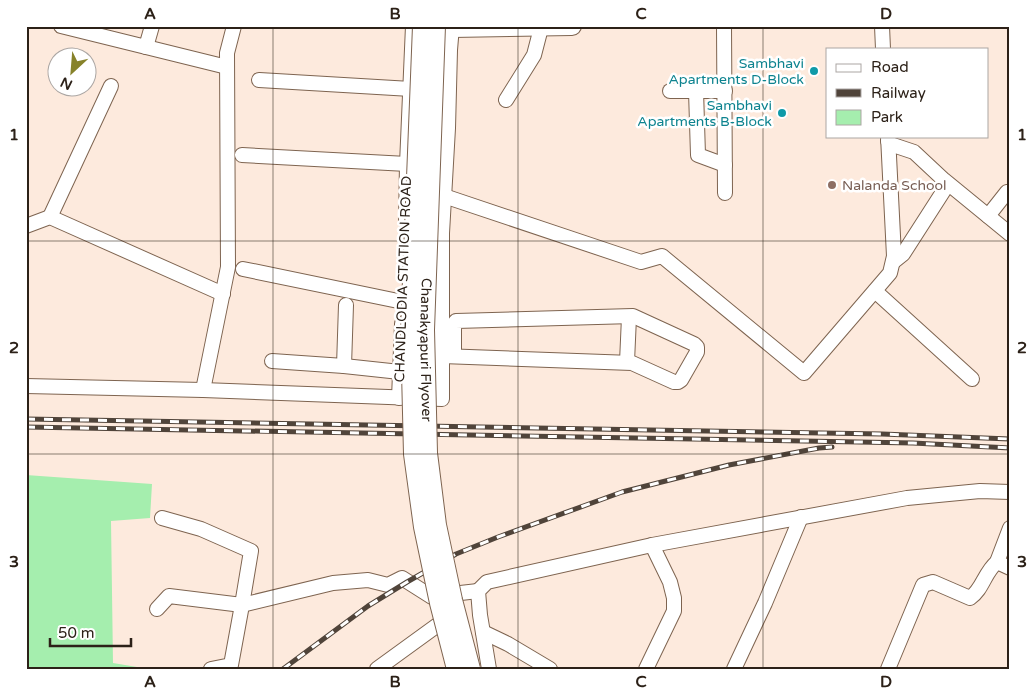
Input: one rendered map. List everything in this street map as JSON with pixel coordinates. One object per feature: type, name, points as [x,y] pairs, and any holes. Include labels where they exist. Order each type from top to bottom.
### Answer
[{"type":"main road","name":"Chanakyapuri Flyover","points":[[422,26],[410,330],[413,454],[423,527],[439,603],[456,669]]},
{"type":"main road","points":[[447,27],[541,28],[572,26]]},
{"type":"main road","name":"Chanakyapuri Flyover","points":[[447,27],[425,330],[428,453],[437,525],[470,669]]},
{"type":"street","points":[[61,26],[227,67]]},
{"type":"street","points":[[203,390],[228,267],[227,53],[234,26]]},
{"type":"street","name":"CHANDLODIA STATION ROAD","points":[[26,386],[203,390],[399,398],[413,26]]},
{"type":"street","points":[[724,26],[725,193]]},
{"type":"street","points":[[882,26],[883,48]]},
{"type":"street","points":[[146,47],[150,27]]},
{"type":"street","points":[[413,41],[428,30],[447,27],[450,50],[444,196],[448,356]]},
{"type":"street","points":[[506,100],[534,55],[541,28]]},
{"type":"street","points":[[259,80],[411,89]]},
{"type":"street","points":[[26,226],[50,217],[111,86]]},
{"type":"street","points":[[670,91],[725,91]]},
{"type":"street","points":[[696,91],[698,155],[724,165]]},
{"type":"street","points":[[444,196],[641,262],[662,256],[804,373],[890,273],[894,256],[888,138]]},
{"type":"street","points":[[888,138],[890,144],[914,152],[948,184],[1010,234]]},
{"type":"street","points":[[242,155],[407,164]]},
{"type":"street","points":[[893,262],[903,254],[948,184]]},
{"type":"street","points":[[988,216],[1007,192]]},
{"type":"street","points":[[50,217],[223,294]]},
{"type":"street","points":[[243,269],[403,302]]},
{"type":"street","points":[[874,291],[972,379]]},
{"type":"street","points":[[344,366],[346,305]]},
{"type":"street","points":[[626,362],[628,316]]},
{"type":"street","points":[[399,398],[442,399],[448,356],[456,321],[633,316],[697,347],[697,352],[678,382],[626,362],[448,356]]},
{"type":"street","points":[[272,361],[400,372]]},
{"type":"street","points":[[157,608],[169,596],[242,605],[333,583],[368,580],[388,585],[402,578],[432,597],[478,591],[487,582],[652,545],[800,517],[907,498],[980,491],[1010,492]]},
{"type":"street","points":[[734,669],[765,603],[800,517]]},
{"type":"street","points":[[162,518],[201,529],[251,551],[231,665],[211,669]]},
{"type":"street","points":[[888,669],[923,585],[933,582],[970,598],[978,592],[991,567],[996,562],[1010,528]]},
{"type":"street","points":[[646,669],[674,611],[674,598],[670,582],[652,545]]},
{"type":"street","points":[[996,562],[1010,568]]},
{"type":"street","points":[[478,591],[489,669]]},
{"type":"street","points":[[432,597],[450,669]]},
{"type":"street","points":[[377,669],[439,624]]},
{"type":"street","points":[[483,632],[508,644],[550,669]]},
{"type":"green space","points":[[26,475],[152,484],[150,518],[111,521],[113,663],[149,669],[26,669]]},
{"type":"railway","points":[[26,419],[882,434],[1010,439]]},
{"type":"railway","points":[[26,427],[913,443],[1010,448]]},
{"type":"railway","points":[[283,669],[368,606],[407,582],[456,554],[498,537],[622,492],[729,465],[832,447]]},
{"type":"place","name":"Sambhavi Apartments D-Block","points":[[814,71]]},
{"type":"place","name":"Sambhavi Apartments B-Block","points":[[782,113]]},
{"type":"place","name":"Nalanda School","points":[[832,185]]}]
